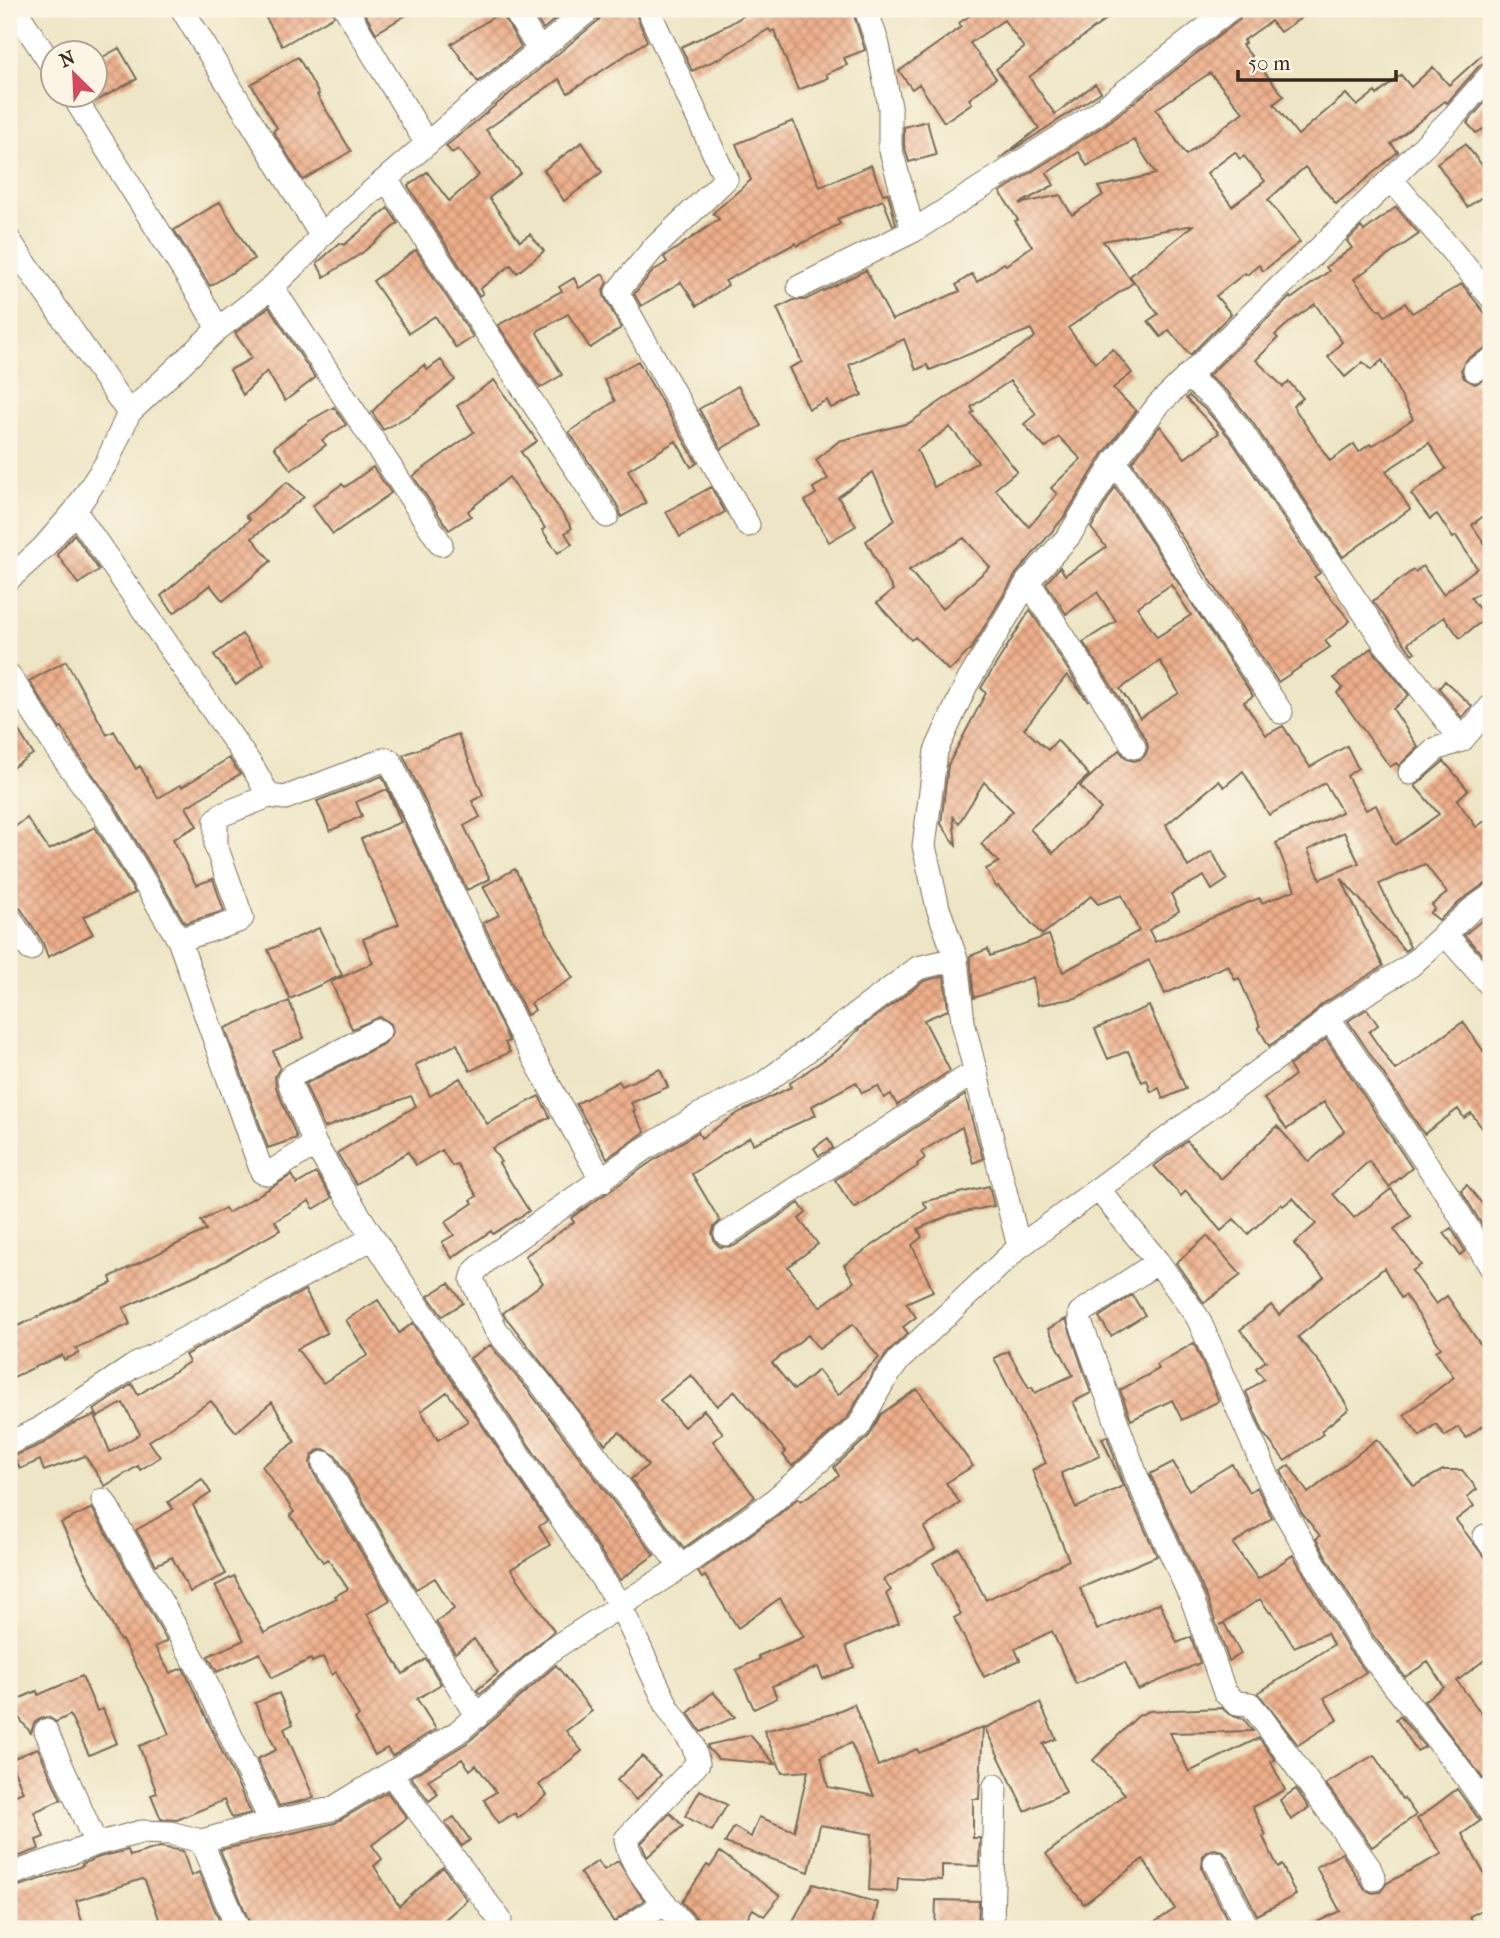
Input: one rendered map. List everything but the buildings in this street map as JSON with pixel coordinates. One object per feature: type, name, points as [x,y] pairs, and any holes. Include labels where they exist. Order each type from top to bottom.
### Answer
[{"type":"street","points":[[15,9],[38,44]]},
{"type":"street","points":[[182,9],[321,234]]},
{"type":"street","points":[[346,9],[427,144]]},
{"type":"street","points":[[514,9],[541,51]]},
{"type":"street","points":[[9,579],[43,548],[75,511],[107,462],[129,414],[218,329],[272,287],[309,251],[321,234],[590,9]]},
{"type":"street","points":[[648,9],[726,179],[652,250],[617,292],[748,525]]},
{"type":"street","points":[[866,9],[878,45],[890,107],[890,147],[913,231]]},
{"type":"street","points":[[799,286],[913,231],[1096,114],[1230,9]]},
{"type":"street","points":[[1019,1247],[963,1023],[956,959],[938,908],[924,846],[936,751],[966,685],[1028,581],[1069,536],[1115,461],[1159,404],[1391,179],[1454,116],[1491,74]]},
{"type":"street","points":[[81,108],[218,329]]},
{"type":"street","points":[[386,179],[607,516]]},
{"type":"street","points":[[1391,179],[1491,297]]},
{"type":"street","points":[[9,240],[129,414]]},
{"type":"street","points":[[272,287],[441,544]]},
{"type":"street","points":[[1187,376],[1217,401],[1240,429],[1384,642],[1462,740]]},
{"type":"street","points":[[1115,461],[1196,588],[1281,712]]},
{"type":"street","points":[[75,511],[270,796]]},
{"type":"street","points":[[1028,581],[1134,747]]},
{"type":"street","points":[[9,675],[59,752],[102,811],[179,940],[262,1172],[268,1174],[315,1144]]},
{"type":"street","points":[[1410,773],[1436,749],[1462,740],[1491,706]]},
{"type":"street","points":[[179,940],[242,918],[216,846],[216,820],[221,815],[270,796],[285,798],[386,759],[390,761],[519,1029],[602,1181]]},
{"type":"street","points":[[9,1875],[96,1844],[141,1832],[170,1833],[201,1841],[332,1809],[391,1774],[477,1717],[554,1648],[681,1567],[769,1504],[859,1426],[883,1382],[899,1360],[1019,1247],[1319,1027],[1328,1017],[1410,966],[1444,933],[1491,896]]},
{"type":"street","points":[[9,917],[30,949]]},
{"type":"street","points":[[1444,933],[1491,986]]},
{"type":"street","points":[[681,1567],[540,1381],[496,1330],[479,1300],[472,1280],[475,1271],[492,1256],[643,1150],[699,1115],[760,1086],[918,968],[956,959]]},
{"type":"street","points":[[1328,1017],[1449,1197],[1491,1267]]},
{"type":"street","points":[[379,1031],[289,1079],[315,1144],[373,1238],[620,1605],[668,1708],[693,1745],[698,1763],[626,1839],[628,1851],[637,1867],[687,1929]]},
{"type":"street","points":[[726,1234],[976,1071]]},
{"type":"street","points":[[1098,1189],[1158,1262],[1198,1318],[1279,1502],[1360,1642],[1464,1774],[1491,1813]]},
{"type":"street","points":[[9,1443],[38,1430],[132,1367],[373,1238]]},
{"type":"street","points":[[1158,1262],[1080,1313],[1080,1321],[1137,1479],[1194,1604],[1225,1693],[1237,1703],[1250,1704],[1260,1716],[1369,1867],[1374,1879]]},
{"type":"street","points":[[324,1463],[477,1717]]},
{"type":"street","points":[[103,1500],[202,1674],[271,1822]]},
{"type":"street","points":[[46,1731],[96,1844]]},
{"type":"street","points":[[391,1774],[500,1920]]},
{"type":"street","points":[[992,1929],[995,1786]]},
{"type":"street","points":[[201,1841],[238,1929]]},
{"type":"street","points":[[1215,1863],[1248,1929]]},
{"type":"street","points":[[626,1929],[665,1903]]}]
